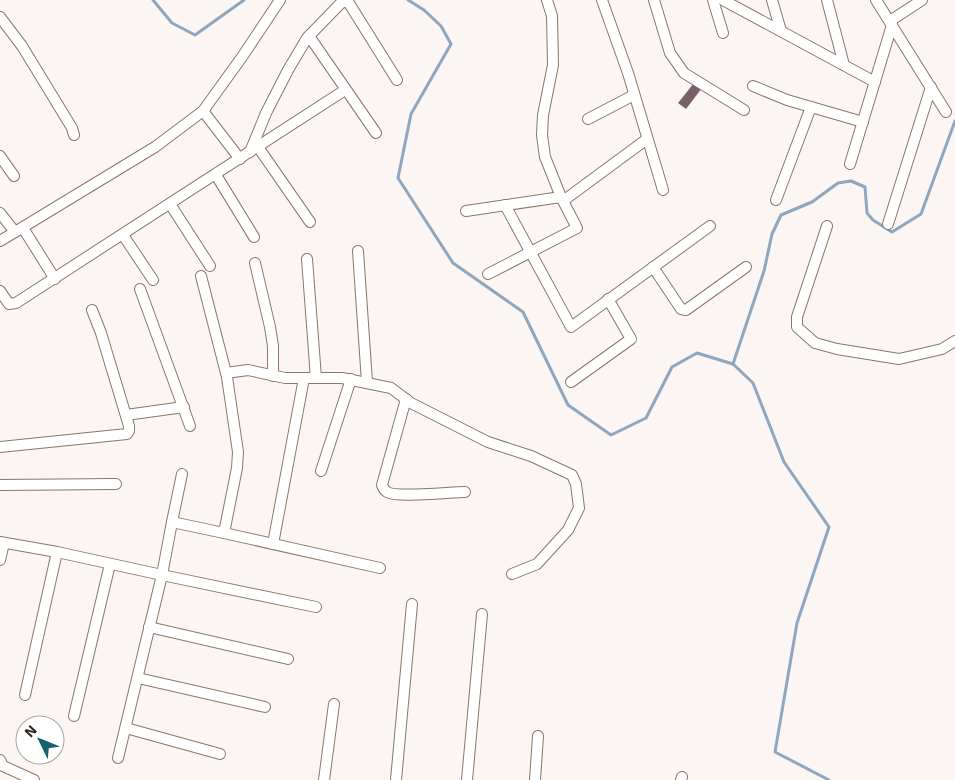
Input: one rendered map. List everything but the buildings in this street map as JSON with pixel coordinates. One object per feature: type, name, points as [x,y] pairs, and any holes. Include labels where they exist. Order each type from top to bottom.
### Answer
[{"type":"street","points":[[0,241],[155,147],[203,112],[280,0]]},
{"type":"street","points":[[254,150],[266,113],[288,70],[309,36],[340,4],[347,0],[397,80]]},
{"type":"street","points":[[488,274],[577,228],[562,199],[545,157],[542,135],[543,114],[553,59],[552,16],[547,0]]},
{"type":"street","points":[[602,0],[623,59],[663,190]]},
{"type":"street","points":[[654,0],[670,52],[684,73],[744,110]]},
{"type":"street","points":[[713,0],[723,33]]},
{"type":"street","points":[[723,0],[875,82]]},
{"type":"street","points":[[772,0],[781,31]]},
{"type":"street","points":[[827,0],[844,65]]},
{"type":"street","points":[[876,0],[946,112]]},
{"type":"street","points":[[850,164],[891,23],[922,0]]},
{"type":"street","points":[[0,17],[22,46],[72,128],[74,135]]},
{"type":"street","points":[[309,36],[376,133]]},
{"type":"street","points":[[753,86],[811,107],[863,122]]},
{"type":"street","points":[[888,224],[931,87]]},
{"type":"street","points":[[0,291],[9,304],[16,303],[346,90]]},
{"type":"street","points":[[588,119],[634,95]]},
{"type":"street","points":[[776,200],[811,107]]},
{"type":"street","points":[[203,112],[240,159]]},
{"type":"street","points":[[466,212],[505,205],[562,199],[647,139]]},
{"type":"street","points":[[254,150],[310,222]]},
{"type":"street","points":[[0,156],[14,176]]},
{"type":"street","points":[[216,174],[254,237]]},
{"type":"street","points":[[170,204],[210,266]]},
{"type":"street","points":[[505,205],[571,327],[710,226]]},
{"type":"street","points":[[0,213],[19,230],[55,279]]},
{"type":"street","points":[[827,226],[797,318],[797,326],[815,343],[837,349],[899,359],[942,349],[955,341]]},
{"type":"street","points":[[123,235],[153,280]]},
{"type":"street","points":[[358,251],[367,382]]},
{"type":"street","points":[[307,260],[316,378]]},
{"type":"street","points":[[255,263],[270,327],[273,376]]},
{"type":"street","points":[[653,267],[681,309],[686,310],[746,266]]},
{"type":"street","points":[[201,276],[226,373],[238,452],[237,468],[224,533]]},
{"type":"street","points":[[140,289],[190,426]]},
{"type":"street","points":[[571,382],[631,338],[608,299]]},
{"type":"street","points":[[0,447],[127,434],[129,426],[126,415],[92,310]]},
{"type":"street","points":[[226,373],[248,370],[286,378],[352,379],[391,388],[420,407],[488,442],[531,456],[572,475],[576,484],[579,508],[568,530],[537,564],[512,574]]},
{"type":"street","points":[[273,544],[304,378]]},
{"type":"street","points":[[321,471],[352,379]]},
{"type":"street","points":[[406,399],[382,485],[384,490],[399,494],[465,492]]},
{"type":"street","points":[[126,415],[184,407]]},
{"type":"street","points":[[118,758],[162,575],[182,474]]},
{"type":"street","points":[[0,485],[116,484]]},
{"type":"street","points":[[172,522],[380,568]]},
{"type":"street","points":[[0,560],[2,542],[316,607]]},
{"type":"street","points":[[25,695],[57,552]]},
{"type":"street","points":[[74,716],[110,564]]},
{"type":"street","points":[[396,780],[412,604]]},
{"type":"street","points":[[467,780],[482,614]]},
{"type":"street","points":[[149,627],[288,659]]},
{"type":"street","points":[[138,678],[266,707]]},
{"type":"street","points":[[324,780],[334,704]]},
{"type":"street","points":[[126,728],[220,754]]},
{"type":"street","points":[[535,780],[538,736]]},
{"type":"street","points":[[0,760],[3,766],[34,780]]},
{"type":"waterway","points":[[153,0],[172,23],[195,35],[244,0]]},
{"type":"waterway","points":[[408,0],[424,10],[441,26],[451,44],[411,114],[398,178],[453,263],[523,312],[568,405],[611,435],[646,418],[672,367],[697,353],[733,364],[753,383],[784,462],[829,527],[797,623],[775,752],[829,780]]},
{"type":"waterway","points":[[733,364],[764,271],[772,234],[781,215],[812,202],[838,183],[851,181],[865,187],[867,213],[873,220],[892,232],[921,214],[955,121]]}]
